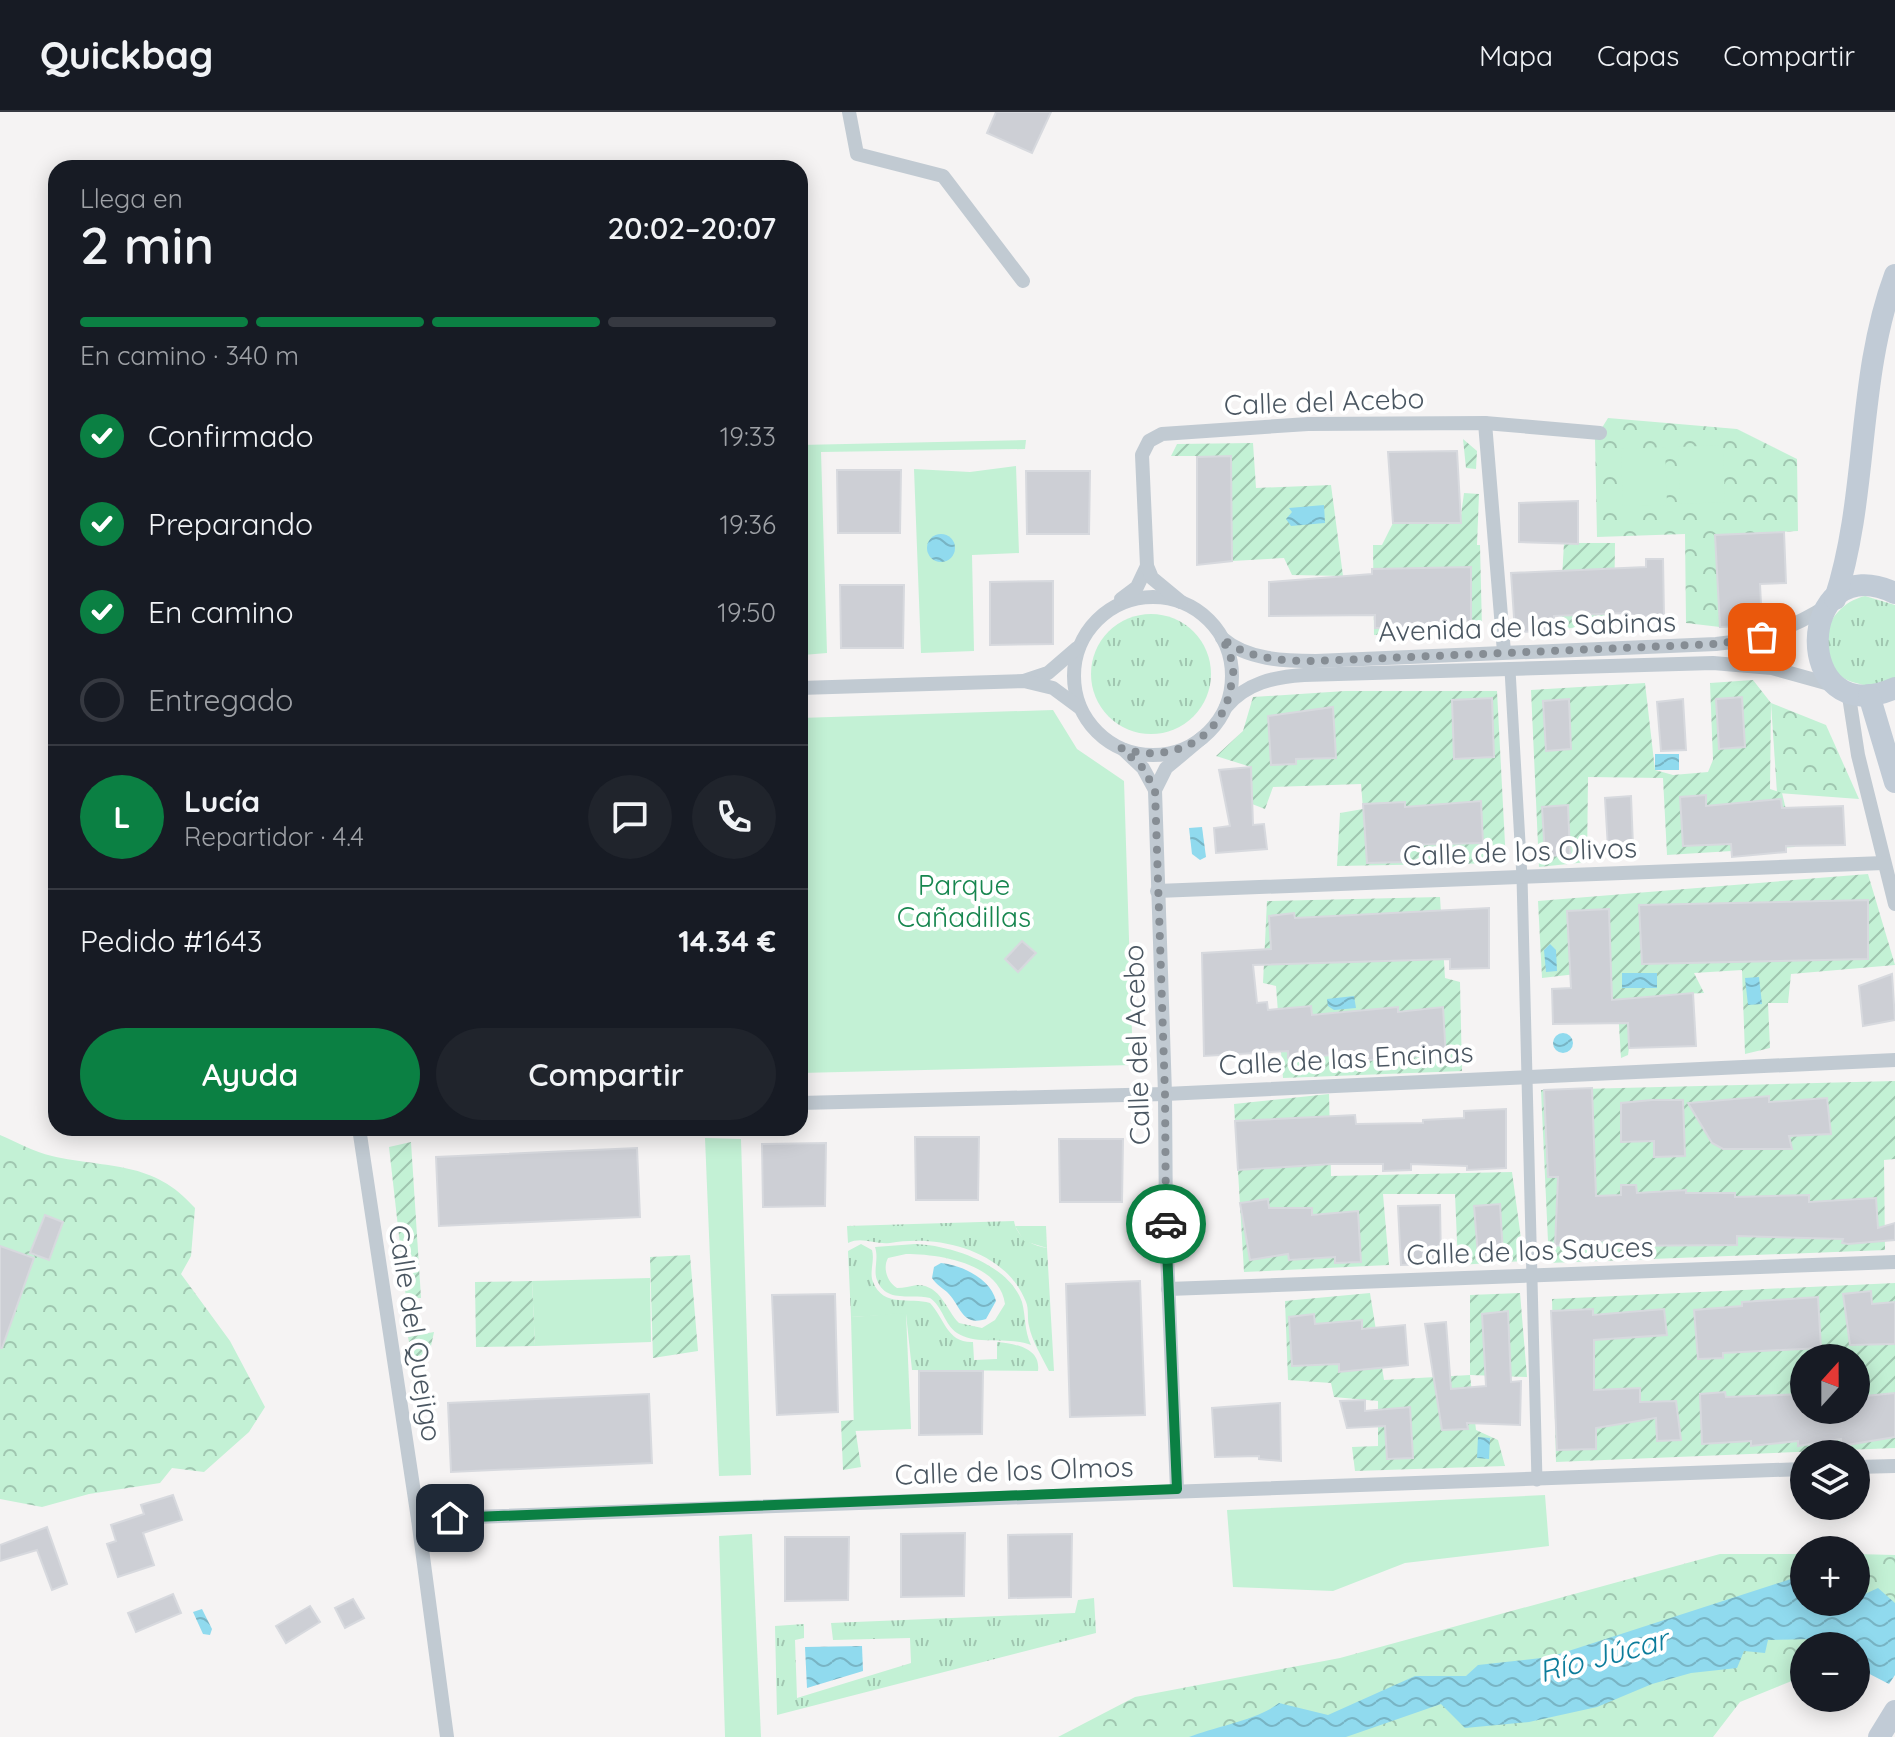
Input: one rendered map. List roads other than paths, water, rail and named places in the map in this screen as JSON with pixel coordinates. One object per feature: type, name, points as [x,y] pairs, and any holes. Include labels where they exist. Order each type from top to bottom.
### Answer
[{"type":"main road","points":[[1895,275],[1871,363],[1847,561],[1833,601],[1818,623],[1816,652],[1826,673],[1853,691],[1895,782]]},
{"type":"main road","points":[[1833,601],[1864,587],[1895,593]]},
{"type":"main road","points":[[1853,691],[1895,688]]},
{"type":"main road","points":[[1879,1737],[1895,1711]]},
{"type":"street","points":[[849,112],[857,154],[943,176],[1023,281]]},
{"type":"street","points":[[1485,423],[1504,652]]},
{"type":"street","name":"Calle del Acebo","points":[[1147,566],[1142,455],[1149,441],[1162,434],[1308,424],[1485,423],[1600,433]]},
{"type":"street","points":[[1147,566],[1152,578],[1200,613],[1222,638],[1234,668],[1226,707],[1203,737],[1166,768],[1155,790]]},
{"type":"street","points":[[1024,681],[1056,667],[1095,623],[1137,587],[1147,566]]},
{"type":"street","points":[[1114,608],[1148,597],[1181,602]]},
{"type":"street","name":"Avenida de las Sabinas","points":[[1222,638],[1240,650],[1288,660],[1740,642],[1786,629],[1833,601]]},
{"type":"street","points":[[1081,642],[1074,678],[1082,709]]},
{"type":"street","name":"Avenida de las Sabinas","points":[[1226,707],[1250,686],[1289,676],[1738,664],[1803,674],[1853,691]]},
{"type":"street","points":[[1510,670],[1522,877],[1537,1481]]},
{"type":"street","points":[[808,688],[1024,681],[1053,688],[1082,709],[1102,736],[1143,768],[1155,790]]},
{"type":"street","points":[[1853,691],[1858,755],[1895,904]]},
{"type":"street","points":[[1121,748],[1144,754],[1168,753],[1203,737]]},
{"type":"street","name":"Calle del Acebo","points":[[1155,790],[1168,1289],[1177,1489]]},
{"type":"street","name":"Calle de los Olivos","points":[[1157,891],[1884,863]]},
{"type":"street","name":"Calle de las Encinas","points":[[808,1103],[1165,1094],[1895,1060]]},
{"type":"street","name":"Calle del Quejigo","points":[[360,1136],[418,1519],[447,1737]]},
{"type":"street","name":"Calle de los Sauces","points":[[1168,1289],[1895,1262]]},
{"type":"street","points":[[1870,1467],[1895,1466]]},
{"type":"street","name":"Calle de los Olmos","points":[[418,1519],[1177,1489],[1537,1481],[1790,1470]]},
{"type":"water","points":[[1324,505],[1325,523],[1291,526],[1286,519],[1292,512],[1289,508]]},
{"type":"water","points":[[941,534],[951,538],[955,548],[951,558],[941,562],[931,558],[927,548],[931,538]]},
{"type":"water","points":[[1655,754],[1679,754],[1679,770],[1655,770]]},
{"type":"water","points":[[1202,827],[1206,857],[1200,860],[1192,854],[1189,828]]},
{"type":"water","points":[[1550,944],[1556,950],[1557,971],[1546,972],[1544,950]]},
{"type":"water","points":[[1622,973],[1657,973],[1657,988],[1622,988]]},
{"type":"water","points":[[1759,977],[1762,1004],[1748,1005],[1745,978]]},
{"type":"water","points":[[1354,996],[1356,1008],[1334,1010],[1328,1006],[1327,999]]},
{"type":"water","points":[[1563,1033],[1570,1036],[1573,1043],[1570,1050],[1563,1053],[1556,1050],[1553,1043],[1556,1036]]},
{"type":"water","points":[[941,1263],[966,1270],[988,1286],[996,1301],[986,1319],[978,1321],[966,1317],[952,1297],[932,1278],[934,1267]]},
{"type":"water","points":[[1478,1437],[1490,1438],[1489,1459],[1477,1458]]},
{"type":"water","name":"Río Júcar","points":[[1790,1579],[1790,1616],[1870,1616],[1870,1592],[1878,1588],[1895,1603],[1895,1675],[1889,1684],[1870,1674],[1870,1632],[1790,1632],[1790,1640],[1768,1640],[1765,1653],[1744,1651],[1737,1668],[1691,1673],[1652,1684],[1597,1707],[1529,1722],[1465,1728],[1441,1704],[1346,1737],[1189,1737],[1249,1718],[1279,1703],[1328,1715],[1415,1676],[1466,1676],[1478,1665],[1550,1657]]},
{"type":"water","points":[[202,1609],[212,1629],[210,1635],[203,1634],[193,1612]]},
{"type":"water","points":[[862,1646],[863,1671],[807,1688],[805,1647]]},
{"type":"park label","name":"Parque Cañadillas","points":[[964,900]]}]
